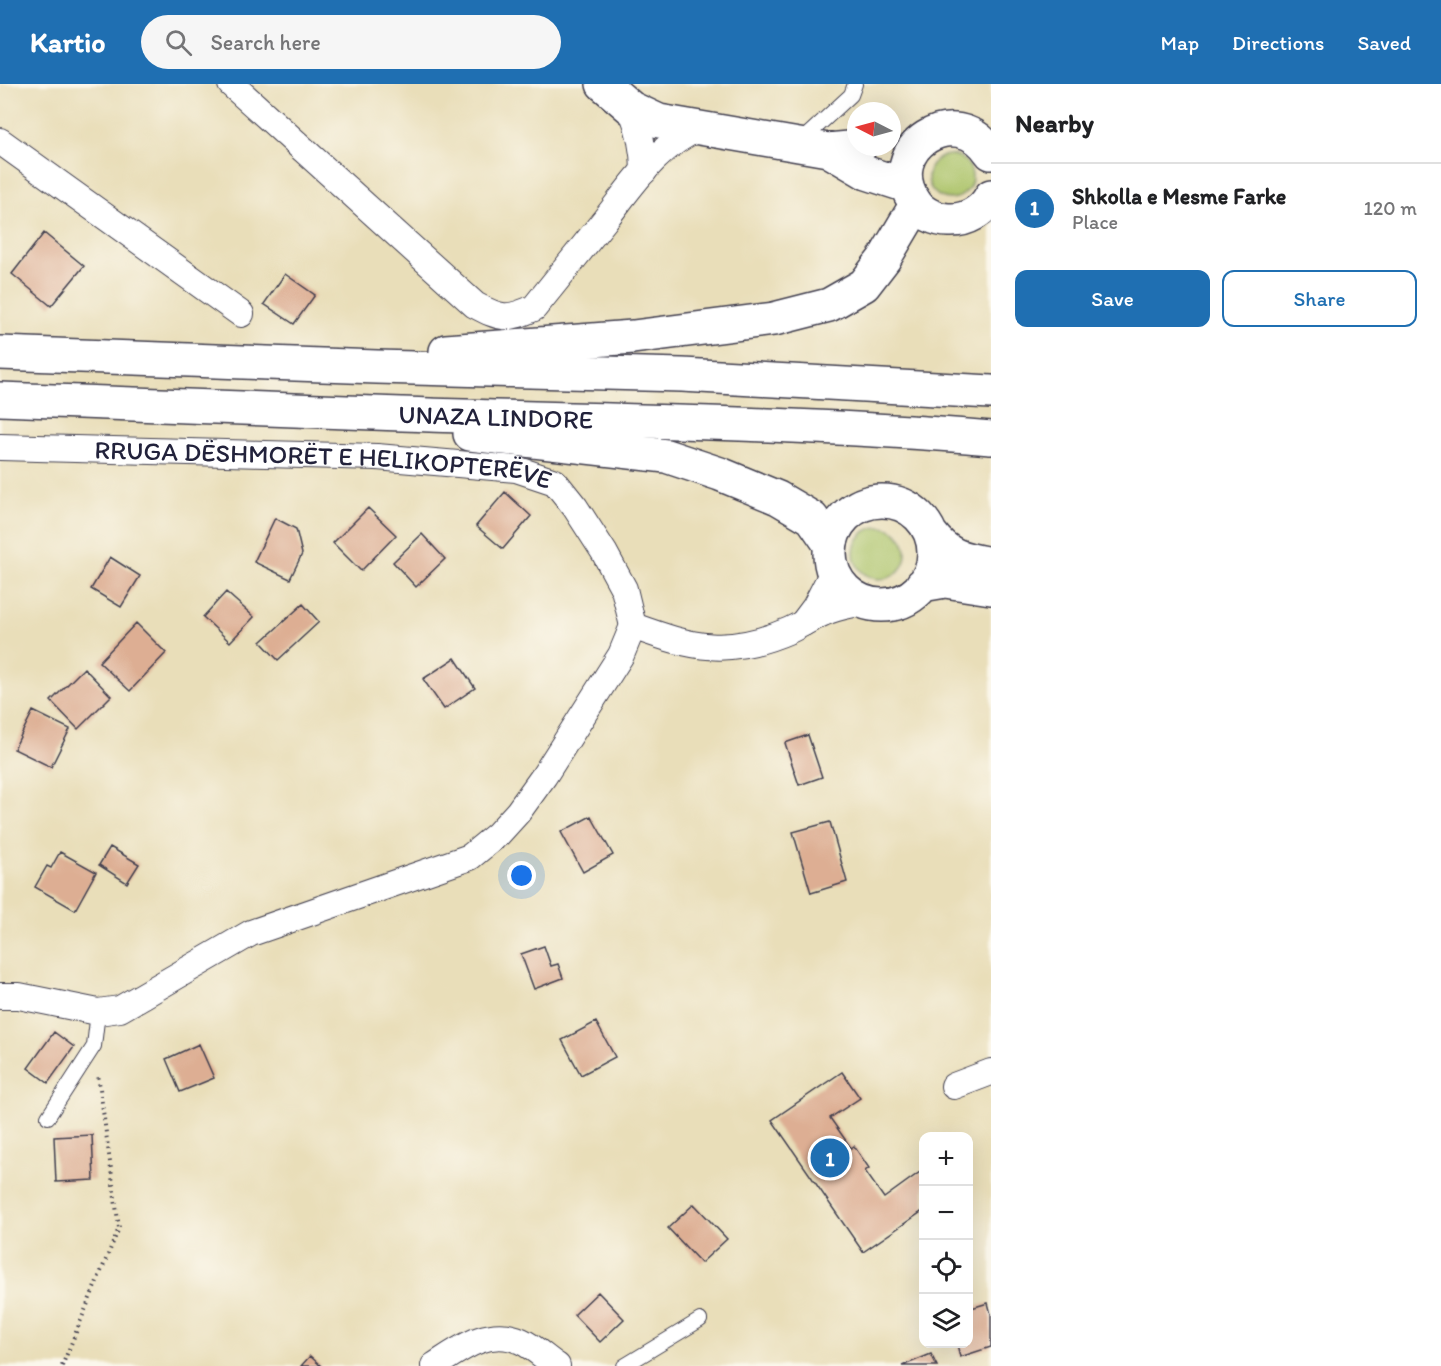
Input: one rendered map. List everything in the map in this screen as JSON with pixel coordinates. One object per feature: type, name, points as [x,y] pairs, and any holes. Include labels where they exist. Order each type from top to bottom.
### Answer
[{"type":"main road","points":[[603,84],[631,108],[659,121],[812,147],[847,147]]},
{"type":"main road","points":[[377,367],[435,352],[633,338],[683,329],[774,319],[829,305],[864,285],[884,259],[912,196],[904,145],[935,132],[957,129],[977,137],[991,153]]},
{"type":"main road","points":[[812,147],[912,196],[933,217],[964,219],[982,208],[991,196]]},
{"type":"main road","name":"UNAZA LINDORE","points":[[0,352],[377,367],[682,375],[991,392]]},
{"type":"main road","name":"UNAZA LINDORE","points":[[0,399],[694,422],[893,430],[991,438]]},
{"type":"main road","points":[[372,413],[435,429],[510,440],[666,456],[720,474],[778,498],[812,518],[832,558],[840,585],[863,602],[877,605],[891,604],[911,597],[931,571],[934,551],[931,534]]},
{"type":"main road","points":[[832,558],[835,530],[843,518],[854,509],[867,503],[881,501],[907,507],[924,522],[941,548],[959,558],[991,564]]},
{"type":"main road","points":[[922,585],[945,581],[991,588]]},
{"type":"street","points":[[231,84],[475,305],[494,316],[514,317],[534,308],[644,171],[672,143],[700,129]]},
{"type":"street","points":[[631,108],[640,130],[644,149],[644,171]]},
{"type":"street","points":[[0,141],[241,314]]},
{"type":"street","name":"RRUGA DËSHMORËT E HELIKOPTERËVE","points":[[0,447],[377,457],[516,469],[555,483],[575,507],[604,552],[624,589],[633,626]]},
{"type":"street","points":[[801,625],[815,607],[832,558]]},
{"type":"street","points":[[0,996],[19,996],[98,1012],[120,1009],[251,933],[470,856],[498,834],[518,812],[544,776],[621,655],[633,626],[687,644],[722,648],[760,641],[801,625],[824,612],[863,602]]},
{"type":"street","points":[[954,1086],[991,1072]]},
{"type":"street","points":[[434,1366],[481,1338],[500,1336],[521,1341],[557,1366]]},
{"type":"lane","points":[[812,147],[851,95],[855,84]]},
{"type":"lane","points":[[48,1117],[94,1046],[98,1012]]},
{"type":"lane","points":[[624,1366],[700,1320]]},
{"type":"path","points":[[62,1366],[119,1228],[94,1046]]},
{"type":"green space","points":[[950,155],[965,162],[972,177],[965,192],[950,199],[935,192],[928,177],[935,162]]},
{"type":"green space","points":[[875,527],[885,527],[899,534],[906,553],[899,572],[885,579],[875,579],[865,575],[858,568],[854,558],[854,548],[858,538],[865,531]]},
{"type":"building","points":[[44,233],[84,266],[51,306],[12,274]]},
{"type":"building","points":[[285,274],[315,295],[294,324],[264,304]]},
{"type":"building","points":[[505,492],[531,516],[503,549],[476,526]]},
{"type":"building","points":[[368,508],[396,535],[361,571],[333,543]]},
{"type":"building","points":[[275,518],[296,529],[302,554],[290,579],[254,562]]},
{"type":"building","points":[[422,534],[445,559],[416,587],[393,562]]},
{"type":"building","points":[[110,557],[140,576],[121,607],[91,589]]},
{"type":"building","points":[[226,592],[254,617],[230,642],[203,617]]},
{"type":"building","points":[[303,604],[319,622],[278,660],[261,642]]},
{"type":"building","points":[[136,623],[166,653],[130,691],[99,662]]},
{"type":"building","points":[[455,658],[475,688],[444,709],[423,679]]},
{"type":"building","points":[[84,668],[111,696],[78,729],[51,701]]},
{"type":"building","points":[[33,711],[70,729],[51,767],[14,749]]},
{"type":"building","points":[[808,735],[822,777],[799,785],[785,743]]},
{"type":"building","points":[[591,816],[613,855],[583,872],[561,832]]},
{"type":"building","points":[[830,822],[847,882],[811,893],[793,832]]},
{"type":"building","points":[[110,847],[139,864],[127,883],[99,865]]},
{"type":"building","points":[[60,852],[96,872],[75,910],[35,887],[47,866],[51,868]]},
{"type":"building","points":[[544,946],[551,966],[558,964],[563,978],[534,989],[521,954]]},
{"type":"building","points":[[596,1022],[615,1057],[581,1075],[562,1040]]},
{"type":"building","points":[[54,1032],[74,1047],[48,1083],[28,1068]]},
{"type":"building","points":[[199,1044],[214,1078],[180,1092],[166,1059]]},
{"type":"building","points":[[842,1072],[860,1098],[830,1118],[851,1148],[854,1146],[869,1168],[865,1171],[884,1198],[919,1173],[919,1213],[863,1252],[772,1120]]},
{"type":"building","points":[[92,1135],[94,1180],[56,1182],[54,1137]]},
{"type":"building","points":[[694,1204],[727,1239],[701,1263],[668,1228]]},
{"type":"building","points":[[598,1292],[624,1319],[600,1342],[574,1315]]},
{"type":"building","points":[[988,1303],[991,1314],[991,1347],[960,1357],[958,1348],[973,1348],[973,1308]]},
{"type":"building","points":[[931,1354],[937,1366],[902,1366]]},
{"type":"building","points":[[310,1356],[321,1366],[301,1366]]},
{"type":"place","name":"Shkolla e Mesme Farke","points":[[830,1158]]}]
